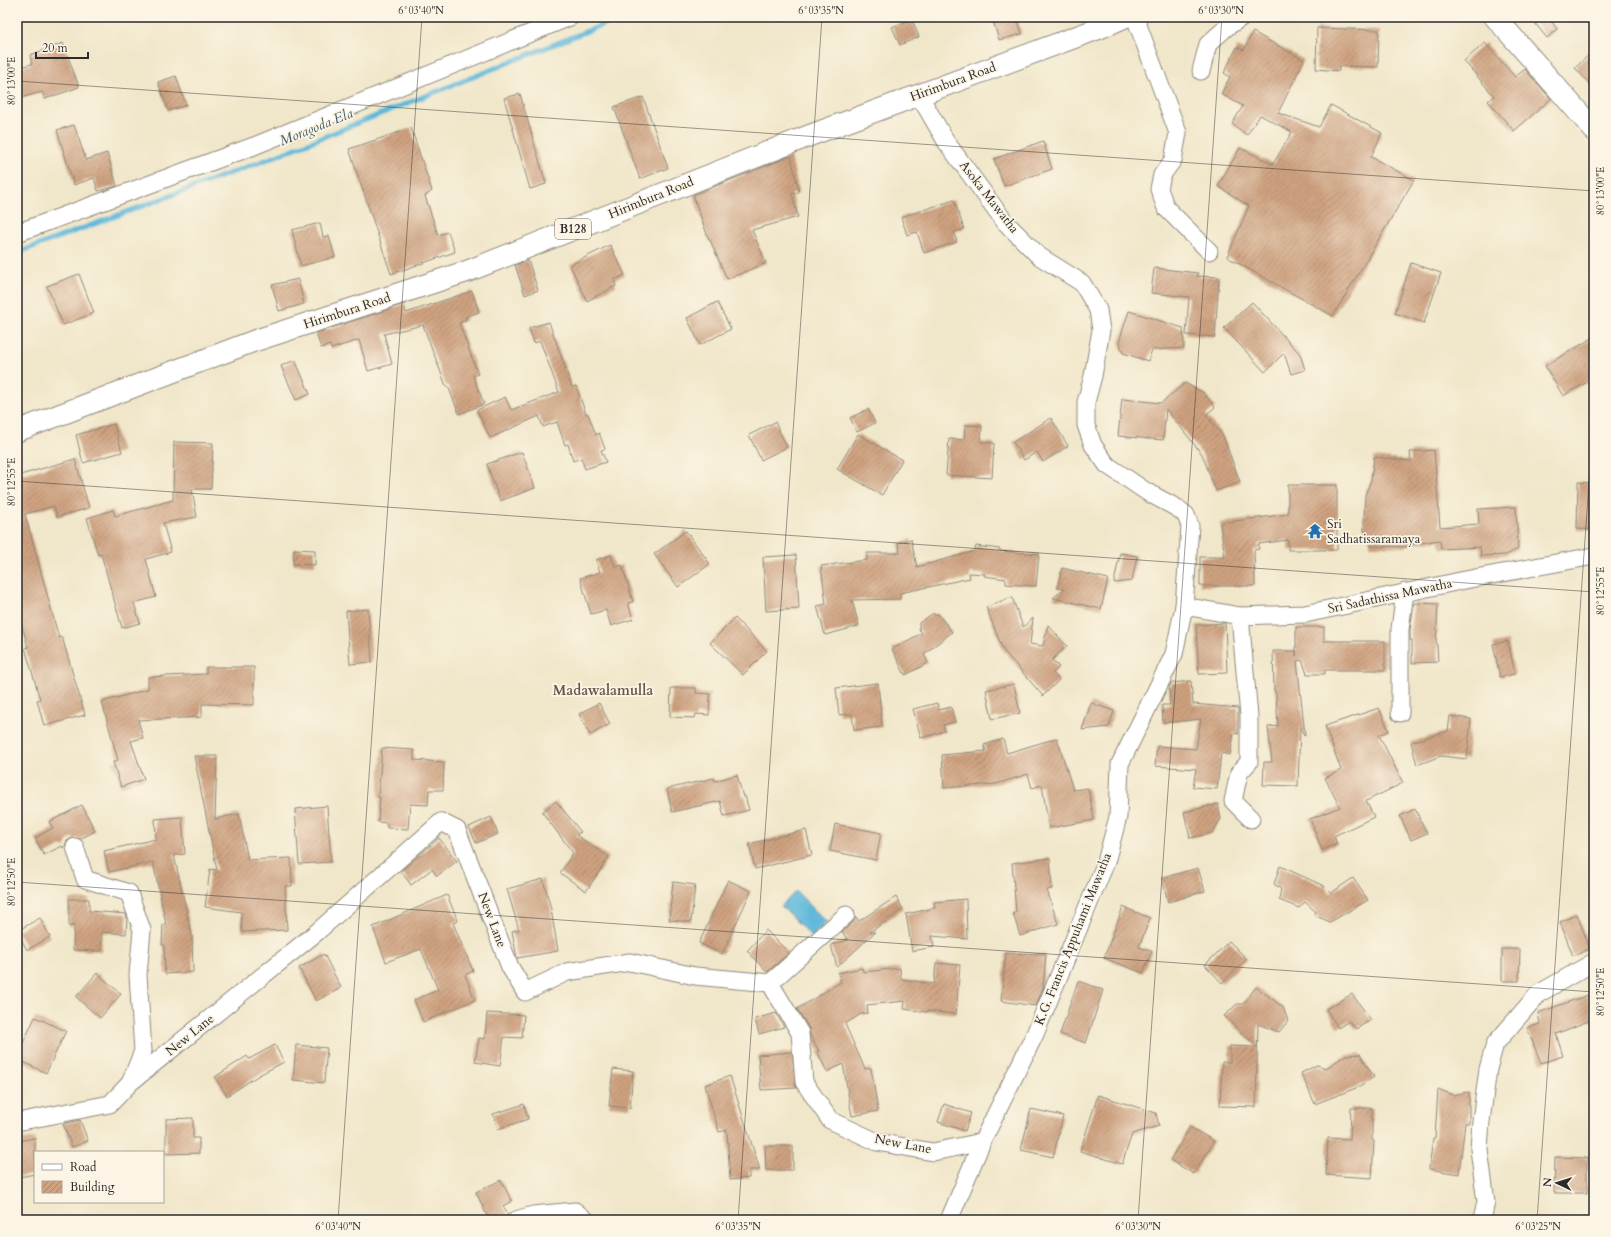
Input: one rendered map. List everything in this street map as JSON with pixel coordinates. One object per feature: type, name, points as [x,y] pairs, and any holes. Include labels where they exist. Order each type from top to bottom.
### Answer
[{"type":"main road","name":"Hirimbura Road","points":[[17,431],[254,341],[468,271],[811,135],[1100,28],[1125,17]]},
{"type":"main road","points":[[1495,17],[1594,130]]},
{"type":"street","points":[[17,232],[254,146],[570,17]]},
{"type":"street","points":[[1135,17],[1178,133],[1173,160],[1162,175],[1159,189],[1166,208],[1209,251]]},
{"type":"street","points":[[1201,71],[1208,44],[1227,27],[1242,17]]},
{"type":"street","name":"Asoka Mawatha","points":[[919,95],[947,143],[1005,222],[1039,256],[1082,283],[1098,310],[1101,330],[1093,376],[1086,402],[1086,425],[1093,445],[1107,465],[1147,492],[1177,508],[1186,515],[1190,526],[1184,606]]},
{"type":"street","name":"Sri Sadathissa Mawatha","points":[[1184,606],[1240,616],[1305,614],[1405,592],[1594,556]]},
{"type":"street","points":[[1400,713],[1400,629],[1405,592]]},
{"type":"street","name":"K.G. Francis Appuhami Mawatha","points":[[949,1220],[982,1142],[1035,1034],[1106,862],[1118,817],[1120,764],[1174,654],[1184,606]]},
{"type":"street","points":[[1240,616],[1249,716],[1250,762],[1239,773],[1233,802],[1251,820]]},
{"type":"street","name":"New Lane","points":[[17,1122],[110,1104],[131,1082],[317,932],[441,822],[456,830],[510,967],[526,992],[567,972],[630,962],[695,976],[770,983],[800,1033],[804,1082],[830,1120],[877,1142],[933,1152],[982,1142]]},
{"type":"street","points":[[75,847],[85,879],[129,894],[142,930],[138,975],[143,1051],[131,1082]]},
{"type":"street","points":[[770,983],[846,915]]},
{"type":"street","points":[[1482,1220],[1486,1202],[1479,1149],[1488,1069],[1495,1044],[1538,994],[1594,962]]},
{"type":"street","points":[[516,1220],[533,1215],[575,1211],[586,1220]]},
{"type":"water","points":[[796,891],[827,922],[812,937],[781,906]]},
{"type":"building","points":[[992,17],[1017,17],[1022,34],[999,40]]},
{"type":"building","points":[[1530,17],[1548,17],[1557,29],[1547,38]]},
{"type":"building","points":[[912,19],[919,37],[900,45],[892,27]]},
{"type":"building","points":[[1317,28],[1379,30],[1378,67],[1339,66],[1339,71],[1316,69]]},
{"type":"building","points":[[1253,32],[1304,60],[1278,113],[1319,127],[1331,105],[1382,133],[1371,157],[1414,180],[1333,316],[1227,257],[1249,206],[1218,186],[1240,148],[1273,164],[1292,132],[1260,115],[1247,135],[1232,124],[1243,106],[1221,94],[1230,77],[1224,73],[1237,47],[1244,50]]},
{"type":"building","points":[[63,43],[79,87],[45,99],[42,92],[17,99],[17,68],[32,64],[30,55]]},
{"type":"building","points":[[1485,43],[1515,77],[1525,69],[1551,99],[1514,131],[1488,101],[1494,96],[1464,61]]},
{"type":"building","points":[[1594,50],[1594,88],[1575,68]]},
{"type":"building","points":[[176,76],[186,105],[168,111],[158,82]]},
{"type":"building","points":[[520,94],[546,184],[530,189],[504,98]]},
{"type":"building","points":[[643,97],[668,168],[640,179],[614,107]]},
{"type":"building","points":[[74,125],[86,160],[107,153],[117,186],[98,191],[94,178],[74,185],[57,130]]},
{"type":"building","points":[[411,128],[432,191],[425,196],[438,235],[448,232],[455,252],[391,274],[349,149]]},
{"type":"building","points":[[1043,141],[1052,169],[1004,186],[994,159]]},
{"type":"building","points":[[791,156],[799,192],[792,194],[798,217],[752,230],[766,263],[727,279],[709,240],[693,195]]},
{"type":"building","points":[[954,200],[964,229],[954,232],[957,242],[924,253],[917,232],[907,235],[901,217]]},
{"type":"building","points":[[320,223],[323,237],[329,236],[335,257],[301,266],[292,230]]},
{"type":"building","points":[[610,245],[625,275],[614,280],[616,286],[587,301],[570,265]]},
{"type":"building","points":[[528,260],[538,290],[525,295],[515,265]]},
{"type":"building","points":[[1411,263],[1441,273],[1424,323],[1395,313]]},
{"type":"building","points":[[1154,268],[1198,273],[1197,276],[1219,277],[1215,337],[1186,335],[1189,297],[1151,293]]},
{"type":"building","points":[[79,274],[94,313],[63,325],[47,286]]},
{"type":"building","points":[[298,279],[304,304],[279,311],[272,285]]},
{"type":"building","points":[[472,291],[479,312],[465,317],[466,320],[459,323],[478,374],[473,376],[484,404],[459,414],[448,386],[446,386],[423,325],[384,334],[392,364],[368,371],[359,340],[331,349],[330,345],[321,348],[316,333],[404,304],[406,313]]},
{"type":"building","points":[[717,302],[731,329],[700,345],[687,318]]},
{"type":"building","points":[[1252,302],[1300,354],[1305,370],[1291,374],[1284,353],[1265,372],[1224,328]]},
{"type":"building","points":[[1129,311],[1183,328],[1184,348],[1152,350],[1148,361],[1123,353],[1119,342]]},
{"type":"building","points":[[549,322],[572,387],[576,386],[586,414],[588,414],[596,435],[599,433],[605,449],[601,450],[606,462],[585,469],[581,458],[573,461],[568,444],[565,445],[557,422],[543,427],[539,416],[490,438],[477,410],[505,397],[511,410],[559,392],[540,341],[534,343],[529,328]]},
{"type":"building","points":[[1594,337],[1594,378],[1563,396],[1545,366]]},
{"type":"building","points":[[295,360],[310,394],[296,400],[281,366]]},
{"type":"building","points":[[1185,383],[1204,393],[1215,407],[1206,415],[1223,436],[1240,482],[1216,491],[1202,454],[1166,409],[1163,440],[1118,436],[1122,399],[1161,403]]},
{"type":"building","points":[[868,409],[875,423],[857,432],[850,418]]},
{"type":"building","points":[[1051,418],[1068,446],[1043,462],[1037,452],[1024,460],[1013,442]]},
{"type":"building","points":[[775,422],[787,447],[761,460],[749,435]]},
{"type":"building","points":[[114,424],[122,452],[83,463],[76,435]]},
{"type":"building","points":[[965,425],[982,426],[981,442],[994,443],[992,478],[946,475],[949,439],[964,440]]},
{"type":"building","points":[[858,434],[902,460],[882,495],[837,469]]},
{"type":"building","points":[[174,442],[213,443],[211,489],[192,489],[197,517],[163,523],[171,552],[146,559],[156,597],[134,603],[140,623],[122,628],[101,554],[98,555],[87,518],[113,510],[115,516],[173,500]]},
{"type":"building","points":[[1434,450],[1440,527],[1479,524],[1478,509],[1516,507],[1518,549],[1506,555],[1481,556],[1480,547],[1441,549],[1440,540],[1407,545],[1407,547],[1370,546],[1370,534],[1364,531],[1365,495],[1371,480],[1374,457],[1411,461],[1410,452]]},
{"type":"building","points":[[522,452],[535,488],[500,501],[487,464]]},
{"type":"building","points":[[75,459],[89,508],[57,517],[54,506],[25,514],[59,638],[62,637],[85,715],[44,726],[37,700],[40,699],[25,648],[28,647],[17,608],[17,476]]},
{"type":"building","points":[[1578,482],[1594,483],[1594,530],[1577,529]]},
{"type":"building","points":[[1288,485],[1337,485],[1337,550],[1288,550],[1288,540],[1258,544],[1259,549],[1254,550],[1255,586],[1200,586],[1200,557],[1225,557],[1220,523],[1288,514]]},
{"type":"building","points":[[686,531],[710,564],[678,587],[654,554]]},
{"type":"building","points":[[911,539],[917,567],[975,551],[976,546],[1000,549],[1000,551],[1039,554],[1036,586],[1006,584],[1006,579],[984,576],[985,574],[969,573],[970,578],[900,593],[900,599],[852,600],[859,626],[825,635],[817,606],[826,604],[821,566],[867,560],[867,553],[900,553],[898,543]]},
{"type":"building","points":[[294,549],[315,550],[315,565],[293,564]]},
{"type":"building","points":[[1120,553],[1137,556],[1132,581],[1114,583]]},
{"type":"building","points":[[611,555],[615,567],[622,565],[633,602],[628,603],[633,619],[611,626],[606,610],[591,614],[580,578],[600,572],[596,560]]},
{"type":"building","points":[[796,555],[799,609],[766,611],[763,557]]},
{"type":"building","points":[[1062,568],[1108,579],[1101,609],[1053,598],[1064,589],[1057,588]]},
{"type":"building","points":[[1012,597],[1023,627],[1033,618],[1030,644],[1043,646],[1048,625],[1067,646],[1052,660],[1059,667],[1053,673],[1059,680],[1043,696],[1003,650],[986,607]]},
{"type":"building","points":[[1414,603],[1438,604],[1436,645],[1438,662],[1412,663],[1412,640],[1410,640],[1410,630]]},
{"type":"building","points":[[368,609],[372,662],[350,664],[346,611]]},
{"type":"building","points":[[932,614],[938,614],[952,632],[924,654],[928,663],[905,675],[892,649],[922,633],[919,629],[919,623]]},
{"type":"building","points":[[735,618],[767,651],[743,675],[710,643]]},
{"type":"building","points":[[1225,623],[1227,673],[1199,674],[1196,625]]},
{"type":"building","points":[[1296,627],[1324,627],[1324,641],[1385,641],[1385,670],[1325,670],[1325,674],[1307,674],[1302,660],[1297,661],[1305,735],[1300,727],[1298,786],[1263,785],[1264,762],[1272,762],[1268,727],[1278,726],[1276,694],[1274,689],[1273,651],[1296,651]]},
{"type":"building","points":[[1508,641],[1515,674],[1500,677],[1493,644]]},
{"type":"building","points":[[206,667],[254,667],[254,705],[202,704],[202,717],[138,720],[143,738],[131,741],[144,779],[121,787],[113,762],[118,760],[102,702],[148,689],[148,677],[206,674]]},
{"type":"building","points":[[1191,681],[1193,704],[1238,708],[1238,734],[1234,733],[1230,755],[1221,753],[1217,789],[1193,787],[1196,769],[1155,766],[1157,746],[1196,749],[1201,719],[1163,723],[1162,705],[1170,705],[1169,688],[1171,683]]},
{"type":"building","points":[[878,683],[882,727],[854,730],[852,714],[839,715],[836,688]]},
{"type":"building","points":[[1014,684],[1020,713],[992,719],[986,690]]},
{"type":"building","points":[[671,688],[696,688],[696,693],[710,694],[709,715],[696,714],[695,718],[670,717]]},
{"type":"building","points":[[599,703],[610,724],[590,735],[579,714]]},
{"type":"building","points":[[937,703],[939,710],[951,707],[955,722],[943,725],[945,731],[921,738],[913,709]]},
{"type":"building","points":[[1091,703],[1114,711],[1109,727],[1082,730]]},
{"type":"building","points":[[1379,708],[1389,731],[1379,735],[1403,783],[1366,801],[1374,817],[1334,836],[1337,844],[1322,850],[1310,819],[1340,807],[1325,778],[1341,770],[1325,726]]},
{"type":"building","points":[[1450,716],[1471,719],[1467,759],[1441,756],[1417,765],[1411,742],[1448,731]]},
{"type":"building","points":[[1057,738],[1073,790],[1088,788],[1094,820],[1049,828],[1042,785],[1032,788],[1028,774],[996,784],[944,788],[942,755],[986,751],[984,745],[1003,739],[1007,753]]},
{"type":"building","points":[[382,748],[414,750],[414,760],[444,762],[443,790],[429,790],[428,805],[410,804],[408,829],[387,828],[387,823],[378,822],[380,797],[378,797]]},
{"type":"building","points":[[194,756],[217,756],[215,819],[239,814],[248,860],[291,858],[292,886],[285,886],[287,930],[242,932],[241,912],[205,907],[210,869],[217,870]]},
{"type":"building","points":[[737,775],[743,797],[745,796],[749,810],[724,816],[720,801],[672,812],[667,789],[714,778],[715,781]]},
{"type":"building","points":[[556,801],[581,832],[576,835],[609,857],[586,891],[560,873],[573,853],[542,812]]},
{"type":"building","points":[[1218,804],[1221,819],[1212,833],[1190,838],[1184,812]]},
{"type":"building","points":[[82,805],[95,831],[80,839],[72,838],[67,841],[63,848],[62,846],[44,855],[35,838],[53,828],[49,822]]},
{"type":"building","points":[[327,806],[331,862],[299,864],[295,809]]},
{"type":"building","points":[[1415,809],[1427,833],[1411,840],[1400,816]]},
{"type":"building","points":[[182,817],[185,854],[174,855],[192,936],[193,972],[165,974],[164,945],[162,945],[163,924],[166,924],[153,862],[109,872],[104,851],[156,839],[155,819]]},
{"type":"building","points":[[491,817],[498,834],[476,843],[469,827]]},
{"type":"building","points":[[835,824],[881,833],[876,860],[830,851]]},
{"type":"building","points":[[806,830],[812,855],[755,869],[749,844]]},
{"type":"building","points":[[439,838],[457,861],[437,876],[432,869],[411,885],[401,871]]},
{"type":"building","points":[[1050,858],[1052,889],[1047,890],[1058,924],[1020,936],[1013,913],[1016,912],[1012,863]]},
{"type":"building","points":[[1280,866],[1324,886],[1331,893],[1353,878],[1368,900],[1330,922],[1314,915],[1316,912],[1305,902],[1299,908],[1279,900],[1281,889],[1274,884]]},
{"type":"building","points":[[1198,868],[1205,891],[1168,902],[1162,878]]},
{"type":"building","points":[[543,879],[551,909],[558,951],[517,958],[512,931],[519,930],[507,889]]},
{"type":"building","points":[[728,880],[751,891],[722,954],[699,943]]},
{"type":"building","points":[[673,882],[695,885],[691,922],[669,920]]},
{"type":"building","points":[[447,895],[458,921],[453,923],[473,971],[465,975],[475,1000],[423,1022],[414,1000],[438,990],[421,949],[386,962],[373,927]]},
{"type":"building","points":[[896,897],[903,909],[870,932],[875,932],[837,967],[831,945],[848,940],[842,932],[853,922],[856,917],[859,921]]},
{"type":"building","points":[[69,899],[89,899],[89,911],[126,914],[126,934],[102,932],[101,951],[73,950],[74,924],[69,927]]},
{"type":"building","points":[[966,899],[967,939],[932,936],[934,947],[912,951],[906,914],[935,908],[934,902]]},
{"type":"building","points":[[1123,907],[1150,918],[1139,947],[1152,951],[1143,973],[1104,958]]},
{"type":"building","points":[[1577,914],[1590,949],[1573,956],[1560,922]]},
{"type":"building","points":[[40,918],[50,937],[27,950],[17,931]]},
{"type":"building","points":[[766,930],[789,953],[767,972],[747,951]]},
{"type":"building","points":[[1229,941],[1247,959],[1222,983],[1205,965]]},
{"type":"building","points":[[1502,949],[1520,949],[1519,981],[1502,981]]},
{"type":"building","points":[[1006,953],[1046,954],[1043,988],[1036,1006],[1001,1001]]},
{"type":"building","points":[[324,954],[341,988],[316,1001],[299,968]]},
{"type":"building","points":[[936,963],[960,965],[956,1014],[904,1009],[905,1001],[867,1005],[868,1013],[861,1014],[845,1024],[865,1069],[871,1068],[878,1111],[852,1116],[843,1064],[827,1072],[817,1051],[819,1051],[810,1035],[809,1028],[797,1009],[841,982],[838,973],[862,968],[863,972],[900,968],[901,979],[934,984]]},
{"type":"building","points":[[97,973],[121,994],[100,1018],[76,997]]},
{"type":"building","points":[[1078,981],[1103,990],[1086,1043],[1060,1034]]},
{"type":"building","points":[[1256,987],[1283,1007],[1288,1021],[1279,1032],[1258,1024],[1256,1107],[1220,1106],[1222,1062],[1230,1062],[1230,1046],[1257,1047],[1224,1016],[1237,1004],[1243,1004]]},
{"type":"building","points":[[1352,994],[1371,1020],[1356,1029],[1349,1021],[1338,1028],[1326,1009]]},
{"type":"building","points":[[1588,995],[1593,1019],[1556,1034],[1563,1056],[1541,1063],[1527,1028],[1540,1024],[1538,1013]]},
{"type":"building","points":[[487,1013],[524,1015],[522,1038],[504,1037],[500,1066],[475,1062],[479,1038],[485,1039]]},
{"type":"building","points":[[776,1013],[784,1027],[759,1034],[755,1019]]},
{"type":"building","points":[[35,1017],[66,1031],[46,1073],[17,1059]]},
{"type":"building","points":[[275,1045],[284,1062],[259,1075],[227,1096],[215,1077],[247,1056],[249,1059]]},
{"type":"building","points":[[296,1045],[327,1048],[324,1083],[293,1080]]},
{"type":"building","points":[[792,1052],[796,1088],[761,1090],[758,1055]]},
{"type":"building","points":[[1360,1054],[1374,1077],[1356,1088],[1315,1104],[1301,1073],[1317,1065],[1326,1068],[1346,1055]]},
{"type":"building","points":[[613,1069],[633,1071],[630,1108],[609,1106]]},
{"type":"building","points":[[730,1076],[760,1170],[749,1170],[749,1178],[730,1180],[727,1130],[719,1132],[705,1085]]},
{"type":"building","points":[[1438,1089],[1453,1095],[1469,1092],[1469,1123],[1465,1123],[1459,1174],[1429,1169],[1433,1138],[1435,1138]]},
{"type":"building","points":[[1098,1095],[1156,1113],[1159,1126],[1132,1134],[1122,1164],[1080,1151]]},
{"type":"building","points":[[524,1104],[528,1119],[498,1129],[493,1114]]},
{"type":"building","points":[[944,1104],[971,1113],[965,1131],[938,1122]]},
{"type":"building","points":[[1351,1108],[1372,1108],[1372,1140],[1374,1141],[1372,1178],[1326,1175],[1328,1138],[1350,1139]]},
{"type":"building","points":[[1031,1109],[1063,1116],[1053,1157],[1021,1150]]},
{"type":"building","points":[[193,1118],[193,1138],[199,1138],[199,1153],[166,1154],[166,1119]]},
{"type":"building","points":[[80,1120],[88,1141],[72,1147],[63,1124]]},
{"type":"building","points":[[1190,1127],[1214,1141],[1194,1174],[1170,1160]]},
{"type":"building","points":[[35,1138],[34,1174],[19,1177],[17,1165],[17,1141]]},
{"type":"building","points":[[765,1146],[793,1146],[793,1170],[766,1170]]},
{"type":"building","points":[[1555,1157],[1587,1158],[1587,1193],[1554,1193]]},
{"type":"building","points":[[501,1180],[512,1201],[503,1206],[508,1214],[507,1216],[500,1220],[489,1220],[476,1192]]},
{"type":"waterway","name":"Moragoda Ela","points":[[17,253],[271,158],[622,17]]},
{"type":"place","name":"Sri Sadhatissaramaya","points":[[1315,531]]},
{"type":"district","name":"Madawalamulla","points":[[603,690]]}]
